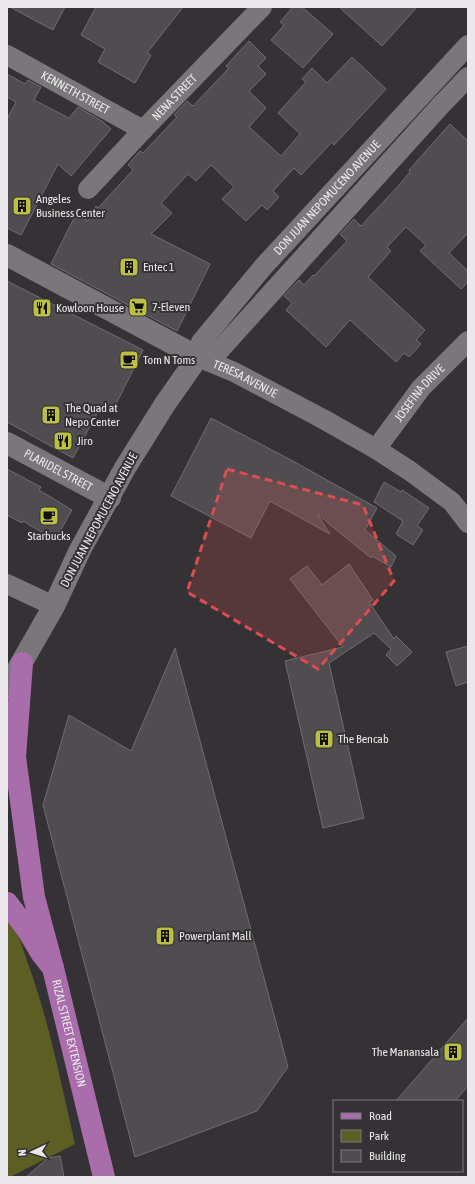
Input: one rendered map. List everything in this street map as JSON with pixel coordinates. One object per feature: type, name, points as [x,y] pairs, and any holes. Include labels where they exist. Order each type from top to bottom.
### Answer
[{"type":"main road","points":[[22,663],[15,756],[34,897],[53,968]]},
{"type":"main road","name":"RIZAL STREET EXTENSION","points":[[7,903],[27,929],[42,954],[53,968],[104,1177]]},
{"type":"street","name":"NENA STREET","points":[[88,189],[262,7]]},
{"type":"street","name":"DON JUAN NEPOMUCENO AVENUE","points":[[7,688],[54,606],[80,550],[110,498],[125,468],[165,404],[198,357],[201,342],[263,267],[468,45]]},
{"type":"street","name":"KENNETH STREET","points":[[7,55],[143,130]]},
{"type":"street","name":"DON JUAN NEPOMUCENO AVENUE","points":[[198,357],[217,353],[468,77]]},
{"type":"street","points":[[350,173],[365,190]]},
{"type":"street","name":"TERESA AVENUE","points":[[7,255],[198,357],[234,372],[376,449],[410,470],[452,502],[468,523]]},
{"type":"street","name":"JOSEFINA DRIVE","points":[[376,449],[420,388],[468,342]]},
{"type":"street","name":"PLARIDEL STREET","points":[[7,443],[110,498]]},
{"type":"street","points":[[7,584],[54,606]]},
{"type":"highlighted area","points":[[227,469],[363,505],[394,581],[318,669],[187,592]]},
{"type":"green space","points":[[7,917],[19,938],[42,1006],[75,1144],[10,1177],[7,1177]]},
{"type":"building","points":[[10,7],[65,7],[53,30]]},
{"type":"building","points":[[96,7],[183,7],[147,53],[151,55],[135,83],[98,62],[105,49],[81,35]]},
{"type":"building","points":[[293,7],[302,7],[333,34],[303,68],[271,40],[284,25],[280,22]]},
{"type":"building","points":[[339,7],[417,7],[382,46]]},
{"type":"building","points":[[249,41],[266,58],[258,66],[266,74],[249,91],[266,108],[249,127],[281,156],[300,134],[278,113],[306,82],[302,79],[312,68],[327,83],[352,57],[386,89],[334,145],[332,142],[301,175],[294,168],[273,191],[279,197],[267,210],[262,205],[246,221],[222,199],[234,187],[211,165],[196,181],[188,174],[161,203],[172,213],[151,234],[210,264],[177,331],[51,264],[76,214],[88,221],[96,206],[98,208],[133,170],[128,165],[140,151],[143,153],[177,117],[174,115],[187,101],[193,106],[229,68],[226,66]]},
{"type":"building","points":[[7,74],[25,84],[28,80],[41,87],[34,100],[69,118],[78,107],[102,121],[111,129],[71,176],[58,164],[21,235],[7,228],[7,119],[16,102],[7,97]]},
{"type":"building","points":[[450,124],[468,141],[468,233],[449,253],[468,271],[468,282],[461,289],[420,251],[426,245],[406,227],[387,247],[391,251],[368,277],[425,330],[416,340],[421,344],[409,357],[404,353],[396,362],[350,320],[326,347],[286,310],[292,303],[284,296],[299,280],[304,285],[313,275],[314,276],[347,241],[340,234],[354,219],[361,226],[400,184],[410,172],[409,170]]},
{"type":"building","points":[[7,281],[143,350],[113,410],[102,404],[73,458],[7,422]]},
{"type":"building","points":[[211,418],[291,460],[377,508],[365,530],[396,556],[391,567],[372,556],[371,558],[317,514],[330,534],[270,501],[251,538],[171,496]]},
{"type":"building","points":[[7,469],[41,487],[39,490],[72,510],[55,540],[23,521],[22,523],[7,515]]},
{"type":"building","points":[[384,482],[401,492],[402,490],[429,508],[417,526],[423,530],[413,545],[396,534],[403,521],[374,502]]},
{"type":"building","points":[[349,564],[373,600],[369,602],[394,639],[396,636],[412,652],[397,666],[386,655],[391,649],[374,633],[329,663],[364,818],[323,828],[285,661],[343,647],[290,579],[307,566],[322,585]]},
{"type":"building","points":[[468,646],[468,682],[456,686],[446,652]]},
{"type":"building","name":"Powerplant Mall","points":[[175,648],[288,1067],[257,1111],[135,1157],[43,805],[69,715],[131,751]]},
{"type":"building","name":"The Manansala","points":[[468,1018],[468,1086],[456,1100],[397,1100]]},
{"type":"building","points":[[60,1156],[64,1177],[26,1177],[48,1158]]},
{"type":"place","name":"Angeles Business Center","points":[[22,206]]},
{"type":"place","name":"Entec 1","points":[[129,267]]},
{"type":"place","name":"7-Eleven","points":[[138,307]]},
{"type":"place","name":"Kowloon House","points":[[42,308]]},
{"type":"place","name":"Tom N Toms","points":[[129,360]]},
{"type":"place","name":"The Quad at Nepo Center","points":[[51,415]]},
{"type":"place","name":"Jiro","points":[[63,441]]},
{"type":"place","name":"Starbucks","points":[[49,516]]},
{"type":"place","name":"The Bencab","points":[[324,739]]},
{"type":"place","name":"Powerplant Mall","points":[[165,936]]},
{"type":"place","name":"The Manansala","points":[[453,1052]]}]
